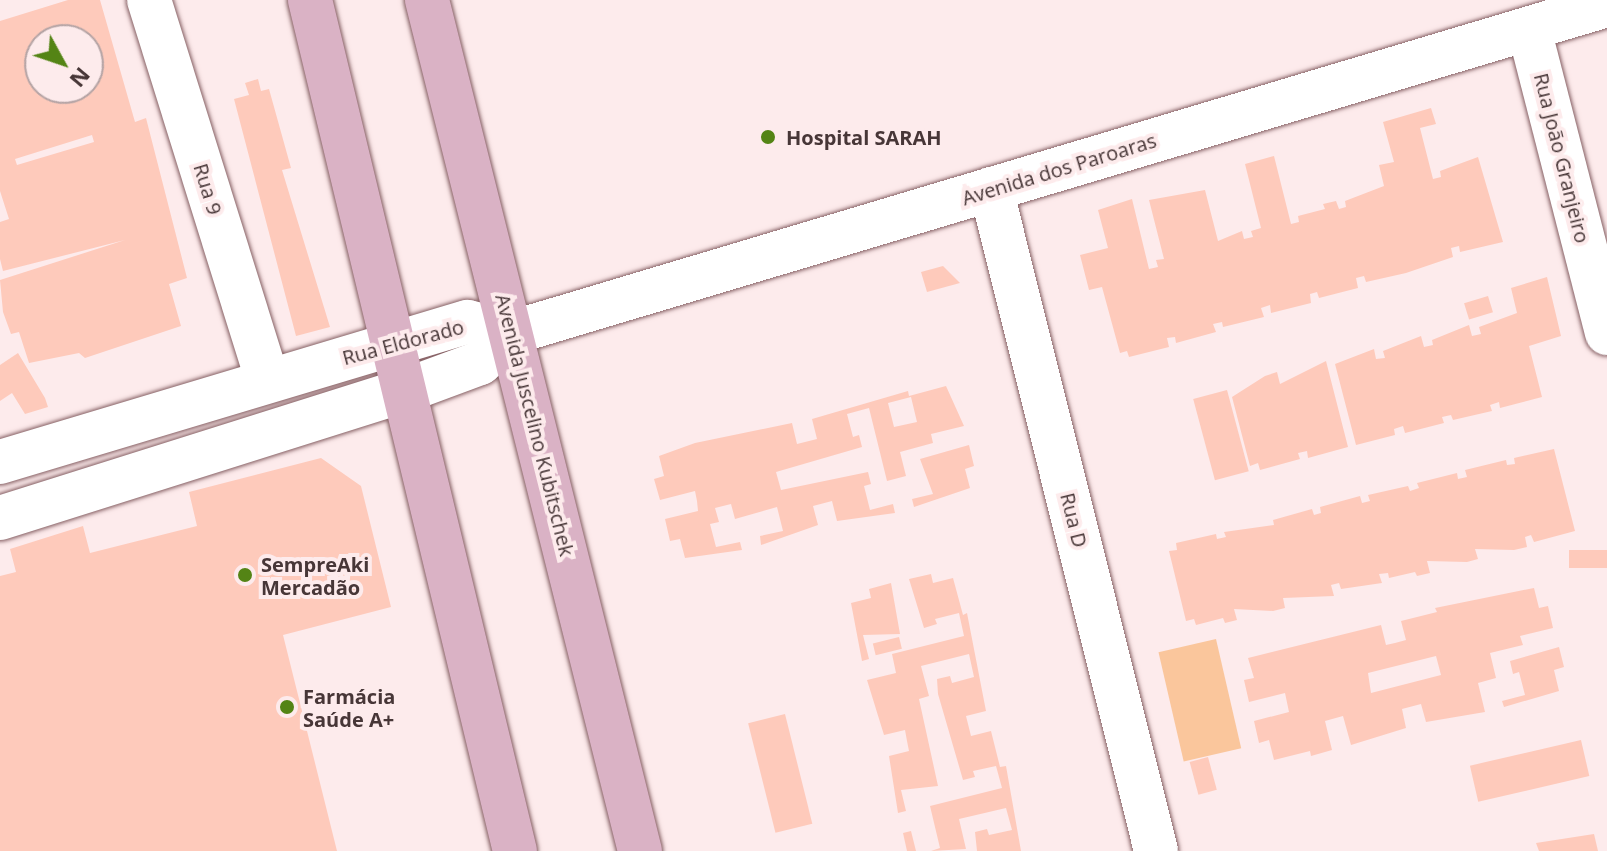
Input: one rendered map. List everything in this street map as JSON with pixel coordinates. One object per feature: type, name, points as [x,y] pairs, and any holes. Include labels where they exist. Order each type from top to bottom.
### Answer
[{"type":"main road","points":[[310,0],[407,390],[515,851]]},
{"type":"main road","name":"Avenida Juscelino Kubitschek","points":[[427,0],[640,851]]},
{"type":"street","name":"Rua 9","points":[[149,0],[267,379]]},
{"type":"street","name":"Avenida dos Paroaras","points":[[511,333],[1607,5]]},
{"type":"street","name":"Rua João Granjeiro","points":[[1529,29],[1607,333]]},
{"type":"street","name":"Rua D","points":[[991,189],[1156,851]]},
{"type":"street","name":"Rua Eldorado","points":[[0,462],[267,379],[468,322],[511,333]]},
{"type":"street","name":"Rua Eldorado","points":[[0,518],[407,390],[480,363],[511,333]]},
{"type":"shaded area","points":[[1216,639],[1241,748],[1184,761],[1159,652]]},
{"type":"building","points":[[68,0],[100,0],[135,122],[146,118],[187,278],[169,284],[181,326],[85,358],[79,353],[29,363],[19,332],[11,334],[3,312],[0,280],[125,240],[3,271],[0,222],[9,219],[0,191],[0,21]],"holes":[[[92,135],[94,142],[17,165],[15,159]]]},
{"type":"building","points":[[258,79],[261,91],[269,89],[291,168],[282,170],[330,327],[296,336],[234,99],[249,95],[245,83]]},
{"type":"building","points":[[1431,108],[1436,124],[1420,128],[1433,179],[1441,177],[1440,171],[1478,157],[1503,242],[1460,252],[1459,246],[1451,248],[1453,257],[1406,273],[1366,282],[1364,276],[1356,278],[1358,288],[1319,298],[1317,292],[1310,294],[1311,303],[1271,313],[1270,305],[1261,308],[1264,317],[1223,327],[1222,322],[1213,324],[1216,332],[1176,343],[1175,337],[1167,338],[1169,347],[1129,357],[1127,351],[1120,353],[1102,287],[1089,290],[1080,255],[1108,248],[1098,210],[1132,199],[1149,269],[1158,267],[1156,260],[1164,259],[1149,200],[1205,190],[1218,241],[1242,231],[1244,239],[1253,237],[1251,231],[1261,228],[1245,164],[1274,156],[1291,224],[1299,222],[1298,216],[1325,209],[1323,204],[1336,201],[1339,209],[1346,207],[1345,201],[1384,186],[1379,165],[1394,162],[1383,122]]},
{"type":"building","points":[[943,266],[960,283],[927,292],[921,272]]},
{"type":"building","points":[[1547,277],[1561,336],[1529,346],[1542,397],[1500,408],[1499,402],[1490,405],[1492,411],[1453,420],[1451,415],[1442,417],[1444,423],[1405,433],[1403,426],[1394,429],[1395,435],[1356,445],[1335,364],[1374,349],[1376,359],[1385,358],[1383,351],[1421,336],[1424,347],[1433,345],[1432,340],[1469,325],[1472,336],[1481,334],[1479,327],[1517,313],[1511,288]]},
{"type":"building","points":[[1488,296],[1493,312],[1469,320],[1464,303]]},
{"type":"building","points":[[18,353],[48,407],[25,414],[12,393],[0,401],[0,365]]},
{"type":"building","points":[[1326,361],[1348,447],[1308,458],[1307,451],[1298,453],[1300,459],[1260,470],[1258,463],[1250,466],[1232,397],[1265,376],[1277,372],[1280,384]]},
{"type":"building","points":[[946,386],[964,426],[931,434],[933,443],[900,452],[906,476],[887,481],[869,408],[847,414],[853,437],[859,435],[862,447],[776,472],[781,490],[868,472],[871,484],[864,486],[870,510],[893,504],[895,513],[837,521],[832,501],[813,506],[818,525],[761,545],[760,536],[783,531],[777,507],[735,519],[731,504],[715,508],[719,522],[710,524],[716,547],[740,542],[742,550],[685,558],[680,539],[670,541],[665,519],[698,511],[697,501],[695,491],[660,500],[654,479],[664,476],[659,456],[695,443],[792,423],[797,444],[817,439],[812,419],[908,391],[909,396]],"holes":[[[911,397],[917,422],[894,427],[888,403]]]},
{"type":"building","points":[[1227,390],[1249,471],[1215,480],[1193,399]]},
{"type":"building","points":[[969,445],[974,466],[965,469],[970,488],[914,507],[912,499],[933,494],[920,459]]},
{"type":"building","points":[[1554,449],[1575,531],[1534,542],[1531,535],[1525,537],[1527,547],[1514,550],[1475,549],[1478,559],[1467,562],[1427,561],[1430,573],[1417,576],[1415,572],[1389,578],[1388,573],[1379,574],[1382,583],[1341,589],[1339,583],[1331,585],[1334,596],[1283,598],[1285,608],[1273,611],[1234,609],[1237,620],[1225,623],[1223,618],[1196,625],[1194,619],[1186,621],[1169,551],[1177,550],[1176,543],[1216,534],[1217,539],[1226,537],[1224,532],[1274,525],[1273,520],[1312,509],[1314,515],[1321,513],[1320,507],[1360,496],[1362,503],[1370,501],[1368,495],[1408,486],[1410,491],[1419,488],[1417,483],[1457,473],[1458,479],[1467,477],[1465,470],[1506,460],[1507,465],[1515,464],[1514,458]]},
{"type":"building","points":[[321,458],[361,486],[391,607],[283,635],[337,851],[0,851],[0,576],[16,572],[10,549],[83,526],[90,553],[197,526],[189,492]]},
{"type":"building","points":[[1569,550],[1607,550],[1607,568],[1569,568]]},
{"type":"building","points":[[931,574],[933,583],[953,578],[963,615],[967,613],[986,711],[966,716],[971,736],[991,731],[1000,767],[1006,766],[1021,851],[977,851],[975,832],[987,829],[989,835],[1012,830],[1006,808],[959,819],[966,849],[931,851],[940,848],[930,806],[1002,788],[996,766],[973,771],[975,777],[963,780],[938,694],[937,679],[950,676],[952,683],[974,677],[969,654],[921,666],[929,696],[919,699],[938,786],[901,790],[906,811],[898,813],[889,756],[909,751],[905,730],[884,735],[867,680],[896,673],[892,654],[964,636],[959,613],[935,619],[937,624],[924,628],[909,579]]},
{"type":"building","points":[[891,583],[900,634],[863,635],[869,659],[862,661],[851,603],[871,598],[869,589]]},
{"type":"building","points":[[1534,588],[1539,608],[1548,606],[1553,628],[1520,636],[1523,645],[1490,653],[1496,678],[1478,683],[1485,712],[1426,722],[1421,704],[1402,709],[1406,728],[1351,745],[1343,716],[1325,721],[1332,750],[1311,756],[1310,751],[1274,760],[1269,740],[1259,743],[1254,721],[1289,712],[1285,693],[1249,702],[1244,680],[1254,678],[1248,658],[1381,625],[1386,645],[1395,643],[1406,640],[1401,621],[1437,612],[1435,608]],"holes":[[[1436,656],[1441,675],[1371,693],[1368,673]]]},
{"type":"building","points":[[899,637],[902,649],[876,655],[873,644]]},
{"type":"building","points":[[1559,647],[1564,667],[1554,670],[1559,691],[1504,707],[1502,701],[1525,695],[1519,672],[1513,674],[1510,661]]},
{"type":"building","points":[[785,714],[812,824],[775,833],[748,723]]},
{"type":"building","points":[[1581,740],[1589,776],[1478,802],[1470,766]]},
{"type":"building","points":[[1208,757],[1217,790],[1198,795],[1190,762]]},
{"type":"building","points":[[911,831],[916,851],[907,851],[903,833]]},
{"type":"building","points":[[1594,834],[1598,851],[1539,851],[1536,843]]},
{"type":"place","name":"Hospital SARAH","points":[[768,137]]},
{"type":"place","name":"SempreAki Mercadão","points":[[245,575]]},
{"type":"place","name":"Farmácia Saúde A+","points":[[287,707]]}]
